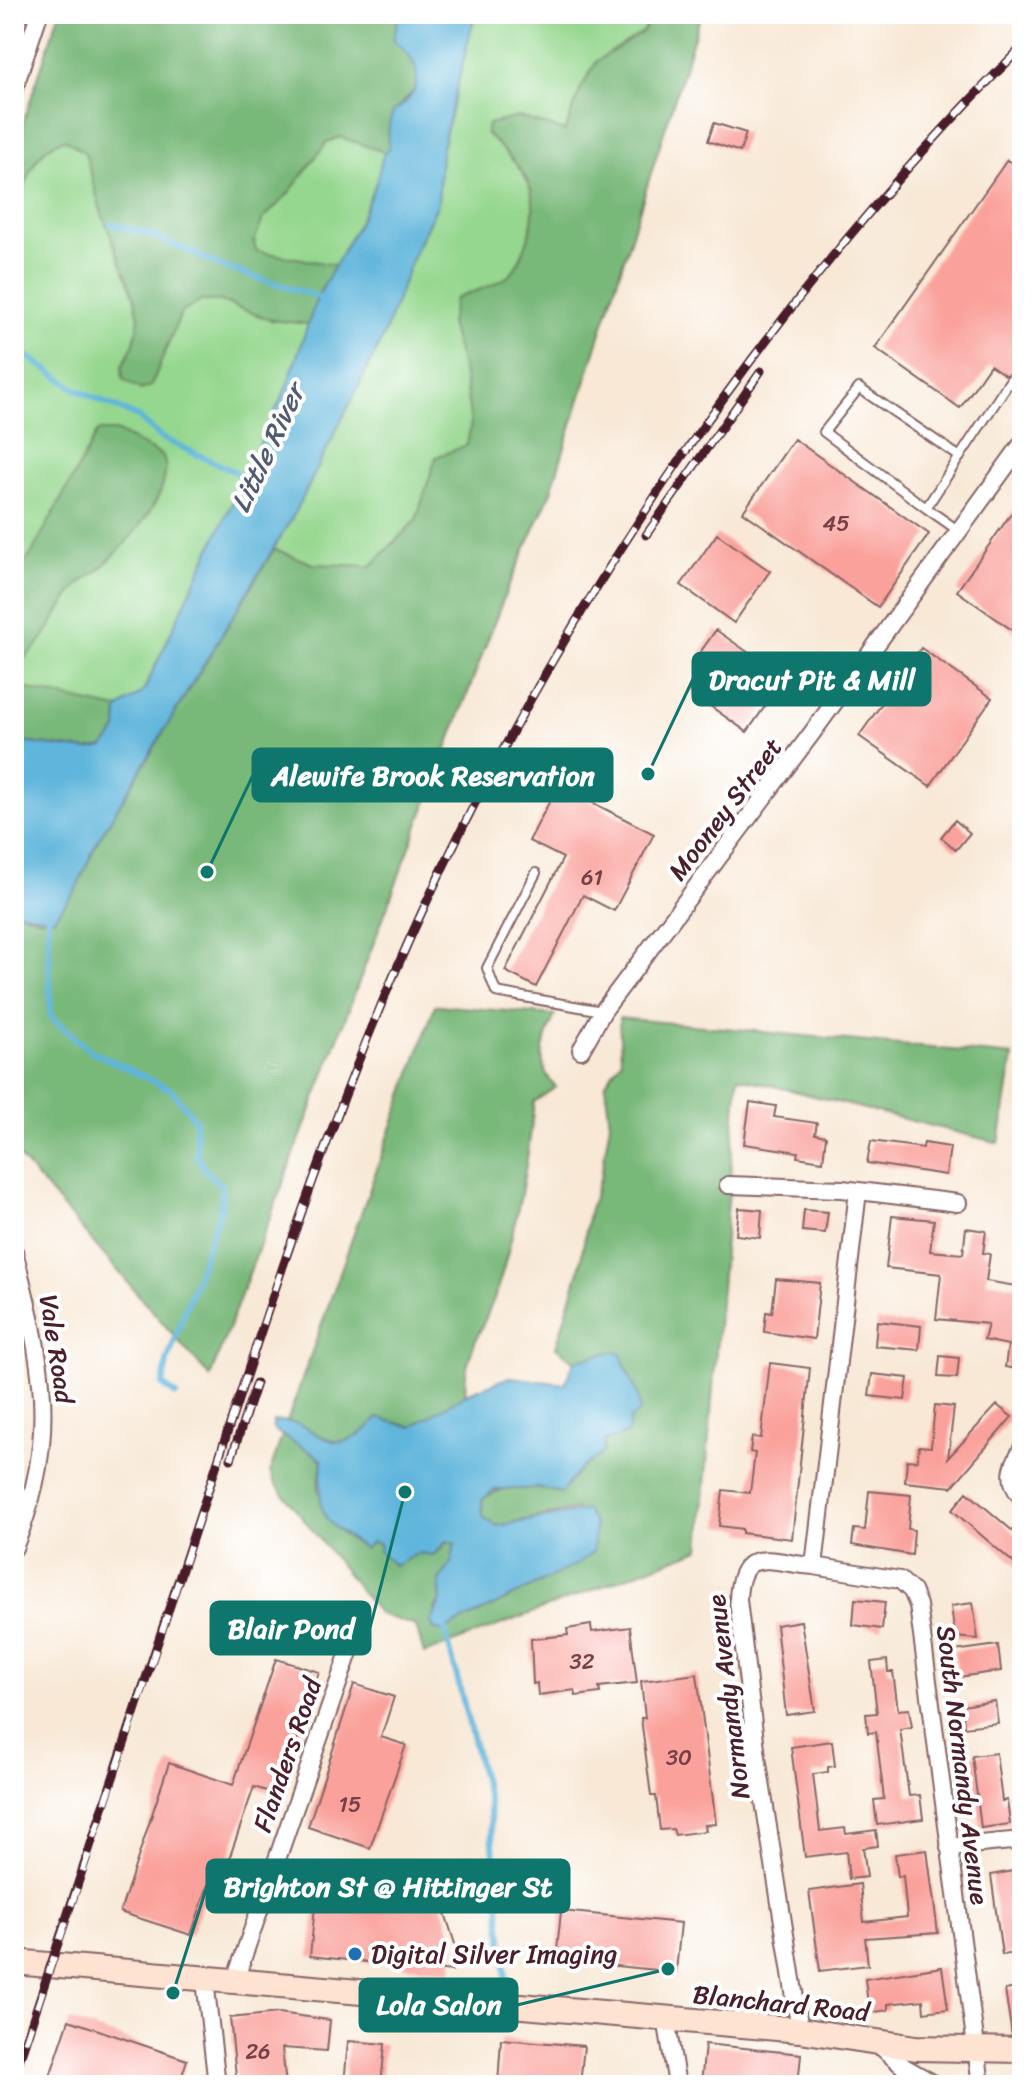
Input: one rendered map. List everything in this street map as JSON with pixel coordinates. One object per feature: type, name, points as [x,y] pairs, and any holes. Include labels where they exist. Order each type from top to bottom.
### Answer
[{"type":"main road","name":"Blanchard Road","points":[[14,1962],[800,2030],[916,2048],[1022,2050]]},
{"type":"street","points":[[14,89],[39,14]]},
{"type":"street","name":"Mooney Street","points":[[581,1050],[603,1011],[1022,444]]},
{"type":"street","points":[[728,1185],[858,1191],[958,1203]]},
{"type":"street","points":[[814,1566],[858,1191]]},
{"type":"street","name":"Vale Road","points":[[14,1251],[41,1372],[45,1431],[39,1475],[14,1548]]},
{"type":"street","points":[[1022,1449],[1014,1463],[1011,1479],[1022,1498]]},
{"type":"street","name":"Normandy Avenue","points":[[800,2030],[757,1757],[738,1600],[739,1575],[746,1565],[756,1561],[814,1566]]},
{"type":"street","name":"South Normandy Avenue","points":[[814,1566],[900,1580],[912,1591],[918,1605],[981,2085]]},
{"type":"street","name":"Flanders Road","points":[[234,1983],[355,1635]]},
{"type":"street","points":[[949,1847],[1022,1840]]},
{"type":"street","points":[[205,1980],[217,2085]]},
{"type":"street","points":[[666,2018],[677,2085]]},
{"type":"street","points":[[875,2041],[904,2067],[936,2085]]},
{"type":"lane","points":[[926,508],[1011,379]]},
{"type":"lane","points":[[959,531],[824,432],[859,388],[960,457]]},
{"type":"lane","points":[[536,873],[487,968],[496,992],[603,1011]]},
{"type":"green space","points":[[59,14],[701,14],[550,494],[505,594],[210,1377],[14,1151],[14,150]]},
{"type":"green space","points":[[59,14],[399,14],[393,40],[408,51],[419,70],[415,90],[393,112],[389,150],[384,152],[340,137],[327,142],[288,194],[263,219],[254,242],[256,251],[335,265],[317,298],[309,324],[270,320],[221,301],[201,301],[181,313],[151,386],[141,390],[123,379],[122,367],[134,343],[139,318],[135,299],[101,211],[85,153],[65,139],[42,153],[24,189],[14,229],[14,150]]},
{"type":"green space","points":[[650,14],[701,14],[550,494],[505,594],[210,1377],[14,1151],[14,911],[40,919],[70,896],[97,842],[274,549],[313,564],[371,566],[416,520],[436,457],[467,445],[471,423],[463,369],[450,324],[455,298],[495,284],[510,274],[523,253],[531,225],[533,209],[528,182],[486,133],[488,124],[519,117],[565,131],[581,88],[597,61],[644,31]]},
{"type":"green space","points":[[98,431],[116,431],[163,456],[163,484],[157,500],[136,530],[104,565],[78,585],[34,650],[14,665],[14,567],[29,558]]},
{"type":"green space","points":[[14,686],[118,709],[117,730],[104,747],[87,750],[14,741]]},
{"type":"green space","points":[[435,1005],[555,1015],[544,1043],[543,1061],[549,1079],[556,1087],[534,1102],[525,1173],[515,1220],[497,1290],[467,1367],[466,1394],[412,1427],[378,1418],[366,1430],[345,1441],[325,1439],[287,1422]]},
{"type":"green space","points":[[619,1018],[1013,1056],[999,1143],[738,1077],[700,1549],[424,1654],[416,1626],[379,1614],[275,1483],[270,1471],[282,1436],[309,1448],[322,1460],[318,1490],[366,1548],[371,1542],[380,1544],[394,1566],[418,1553],[438,1552],[447,1541],[455,1543],[451,1564],[439,1581],[441,1599],[434,1610],[443,1631],[579,1563],[576,1509],[496,1526],[483,1517],[482,1500],[509,1489],[561,1492],[580,1469],[603,1453],[605,1441],[628,1433],[611,1352],[574,1361],[556,1347],[579,1271],[589,1212],[601,1176],[610,1123],[605,1084],[621,1060]]},
{"type":"water","name":"Little River","points":[[399,14],[475,14],[441,152],[438,204],[416,249],[383,337],[295,513],[97,842],[74,893],[53,919],[14,911],[14,741],[87,750],[104,747],[117,730],[118,709],[143,692],[286,388],[317,298],[360,220],[376,183],[384,152],[389,149],[388,130],[392,115],[416,86],[416,69],[412,61],[393,40]]},
{"type":"water","points":[[611,1352],[620,1353],[638,1395],[640,1411],[630,1419],[628,1433],[605,1441],[603,1453],[580,1469],[561,1493],[541,1488],[494,1490],[482,1500],[483,1517],[497,1526],[586,1510],[595,1525],[593,1552],[579,1563],[443,1631],[434,1630],[431,1623],[441,1599],[439,1581],[451,1564],[455,1543],[447,1541],[433,1555],[418,1553],[395,1566],[379,1551],[380,1544],[371,1542],[365,1549],[338,1530],[324,1514],[320,1493],[322,1460],[273,1429],[273,1422],[289,1422],[324,1438],[347,1441],[361,1434],[378,1418],[412,1427],[466,1394],[510,1377],[565,1384],[574,1361]]},
{"type":"building","points":[[714,123],[746,133],[740,152],[708,141]]},
{"type":"building","points":[[1007,160],[1022,170],[1022,387],[1016,383],[1015,374],[1005,375],[990,365],[960,408],[875,348]]},
{"type":"building","points":[[794,439],[929,534],[878,607],[743,512]]},
{"type":"building","points":[[1022,498],[1022,637],[957,591]]},
{"type":"building","points":[[717,534],[770,571],[734,623],[681,585]]},
{"type":"building","points":[[716,630],[785,678],[747,732],[689,691],[710,662],[699,654]]},
{"type":"building","points":[[921,648],[992,698],[930,786],[859,736]]},
{"type":"building","points":[[558,785],[654,834],[614,911],[583,895],[536,987],[505,971],[563,858],[529,841]]},
{"type":"building","points":[[955,820],[970,833],[956,850],[941,837]]},
{"type":"building","points":[[750,1102],[776,1106],[774,1117],[817,1123],[815,1134],[826,1136],[823,1161],[797,1157],[798,1152],[744,1144]]},
{"type":"building","points":[[871,1141],[923,1148],[924,1143],[950,1147],[946,1175],[867,1163]]},
{"type":"building","points":[[739,1208],[762,1210],[760,1238],[736,1235]]},
{"type":"building","points":[[804,1210],[828,1212],[825,1233],[802,1231]]},
{"type":"building","points":[[892,1216],[934,1220],[930,1251],[963,1254],[966,1228],[986,1231],[983,1253],[990,1254],[986,1281],[1022,1287],[1022,1370],[1005,1367],[1008,1345],[984,1340],[988,1324],[936,1319],[941,1274],[886,1268]]},
{"type":"building","points":[[776,1279],[820,1283],[814,1339],[764,1332],[766,1312],[772,1313]]},
{"type":"building","points":[[877,1321],[921,1326],[919,1350],[875,1346]]},
{"type":"building","points":[[940,1356],[959,1358],[957,1378],[938,1377]]},
{"type":"building","points":[[770,1363],[810,1368],[792,1539],[742,1533],[742,1529],[719,1526],[723,1490],[750,1493],[755,1453],[750,1452],[752,1437],[761,1438]]},
{"type":"building","points":[[872,1374],[908,1378],[905,1400],[869,1396]]},
{"type":"building","points":[[935,1405],[954,1407],[948,1458],[997,1405],[1012,1417],[952,1487],[905,1482],[907,1460],[917,1461],[919,1446],[931,1447]]},
{"type":"building","points":[[869,1491],[911,1495],[908,1529],[914,1530],[912,1555],[852,1545],[854,1529],[865,1530]]},
{"type":"building","points":[[967,1492],[1022,1539],[1022,1570],[952,1510]]},
{"type":"building","points":[[855,1599],[885,1602],[882,1629],[853,1625]]},
{"type":"building","points":[[973,1603],[978,1639],[955,1637],[951,1606]]},
{"type":"building","points":[[801,1621],[815,1711],[786,1715],[776,1625]]},
{"type":"building","points":[[591,1625],[592,1632],[630,1627],[637,1683],[599,1687],[600,1693],[576,1696],[575,1690],[538,1695],[537,1683],[533,1684],[531,1639],[568,1635],[567,1629]]},
{"type":"building","points":[[998,1645],[1001,1671],[958,1677],[954,1651]]},
{"type":"building","points":[[276,1659],[319,1672],[279,1795],[254,1787],[227,1865],[216,1862],[191,1935],[120,1912],[169,1763],[233,1785]]},
{"type":"building","points":[[887,1660],[888,1672],[893,1672],[898,1710],[909,1709],[912,1727],[900,1729],[909,1796],[920,1795],[923,1819],[877,1825],[874,1800],[884,1799],[876,1732],[868,1733],[866,1714],[877,1713],[871,1662]]},
{"type":"building","points":[[697,1674],[716,1824],[705,1825],[706,1831],[675,1835],[673,1829],[660,1830],[656,1796],[651,1796],[641,1718],[645,1718],[641,1681]]},
{"type":"building","points":[[354,1684],[394,1697],[381,1737],[406,1745],[370,1848],[308,1827]]},
{"type":"building","points":[[995,1701],[998,1723],[964,1727],[962,1706]]},
{"type":"building","points":[[832,1741],[835,1766],[828,1767],[828,1772],[813,1774],[820,1831],[845,1828],[846,1834],[876,1830],[878,1846],[863,1848],[867,1877],[849,1879],[846,1852],[805,1857],[791,1747]]},
{"type":"building","points":[[996,1753],[1002,1801],[1007,1800],[1010,1824],[981,1828],[972,1756]]},
{"type":"building","points":[[927,1850],[938,1933],[865,1938],[868,1965],[820,1971],[809,1891],[860,1884],[864,1922],[907,1917],[903,1876],[898,1877],[895,1854]]},
{"type":"building","points":[[319,1867],[434,1879],[455,1944],[452,1971],[310,1956]]},
{"type":"building","points":[[1013,1871],[1022,1952],[1002,1955],[991,1875]]},
{"type":"building","points":[[561,1911],[681,1923],[676,1972],[556,1960]]},
{"type":"building","points":[[942,1967],[948,2009],[924,2012],[923,2000],[888,2004],[888,2010],[869,2013],[865,1979]]},
{"type":"building","points":[[1022,1987],[1022,2035],[1012,2035],[1005,1990]]},
{"type":"building","points":[[279,2013],[330,2020],[327,2051],[282,2048],[286,2085],[237,2085],[230,2018]]},
{"type":"building","points":[[69,2020],[187,2060],[179,2085],[47,2085]]},
{"type":"building","points":[[501,2039],[584,2046],[580,2085],[498,2085]]},
{"type":"building","points":[[348,2041],[385,2044],[381,2085],[344,2085]]},
{"type":"building","points":[[705,2044],[801,2054],[798,2085],[701,2085]]},
{"type":"waterway","points":[[111,224],[152,235],[223,267],[322,298]]},
{"type":"waterway","name":"Little River","points":[[14,347],[77,390],[138,417],[162,438],[250,479]]},
{"type":"waterway","points":[[48,915],[51,1017],[91,1051],[172,1090],[195,1119],[197,1156],[205,1170],[222,1186],[221,1208],[167,1362],[163,1385],[176,1395]]},
{"type":"waterway","points":[[444,1626],[489,1803],[507,1988]]},
{"type":"railway","points":[[14,2076],[305,1202],[389,985],[479,796],[542,679],[610,565],[684,454],[762,346],[844,242],[931,142],[1022,47]]},
{"type":"railway","points":[[646,535],[761,371]]},
{"type":"railway","points":[[231,1459],[256,1383]]},
{"type":"place","name":"Dracut Pit & Mill","points":[[648,774]]},
{"type":"place","name":"Alewife Brook Reservation","points":[[207,872]]},
{"type":"place","name":"Blair Pond","points":[[405,1492]]},
{"type":"place","name":"Digital Silver Imaging","points":[[355,1954]]},
{"type":"place","name":"Lola Salon","points":[[668,1969]]},
{"type":"place","name":"Brighton St @ Hittinger St","points":[[173,1993]]}]
